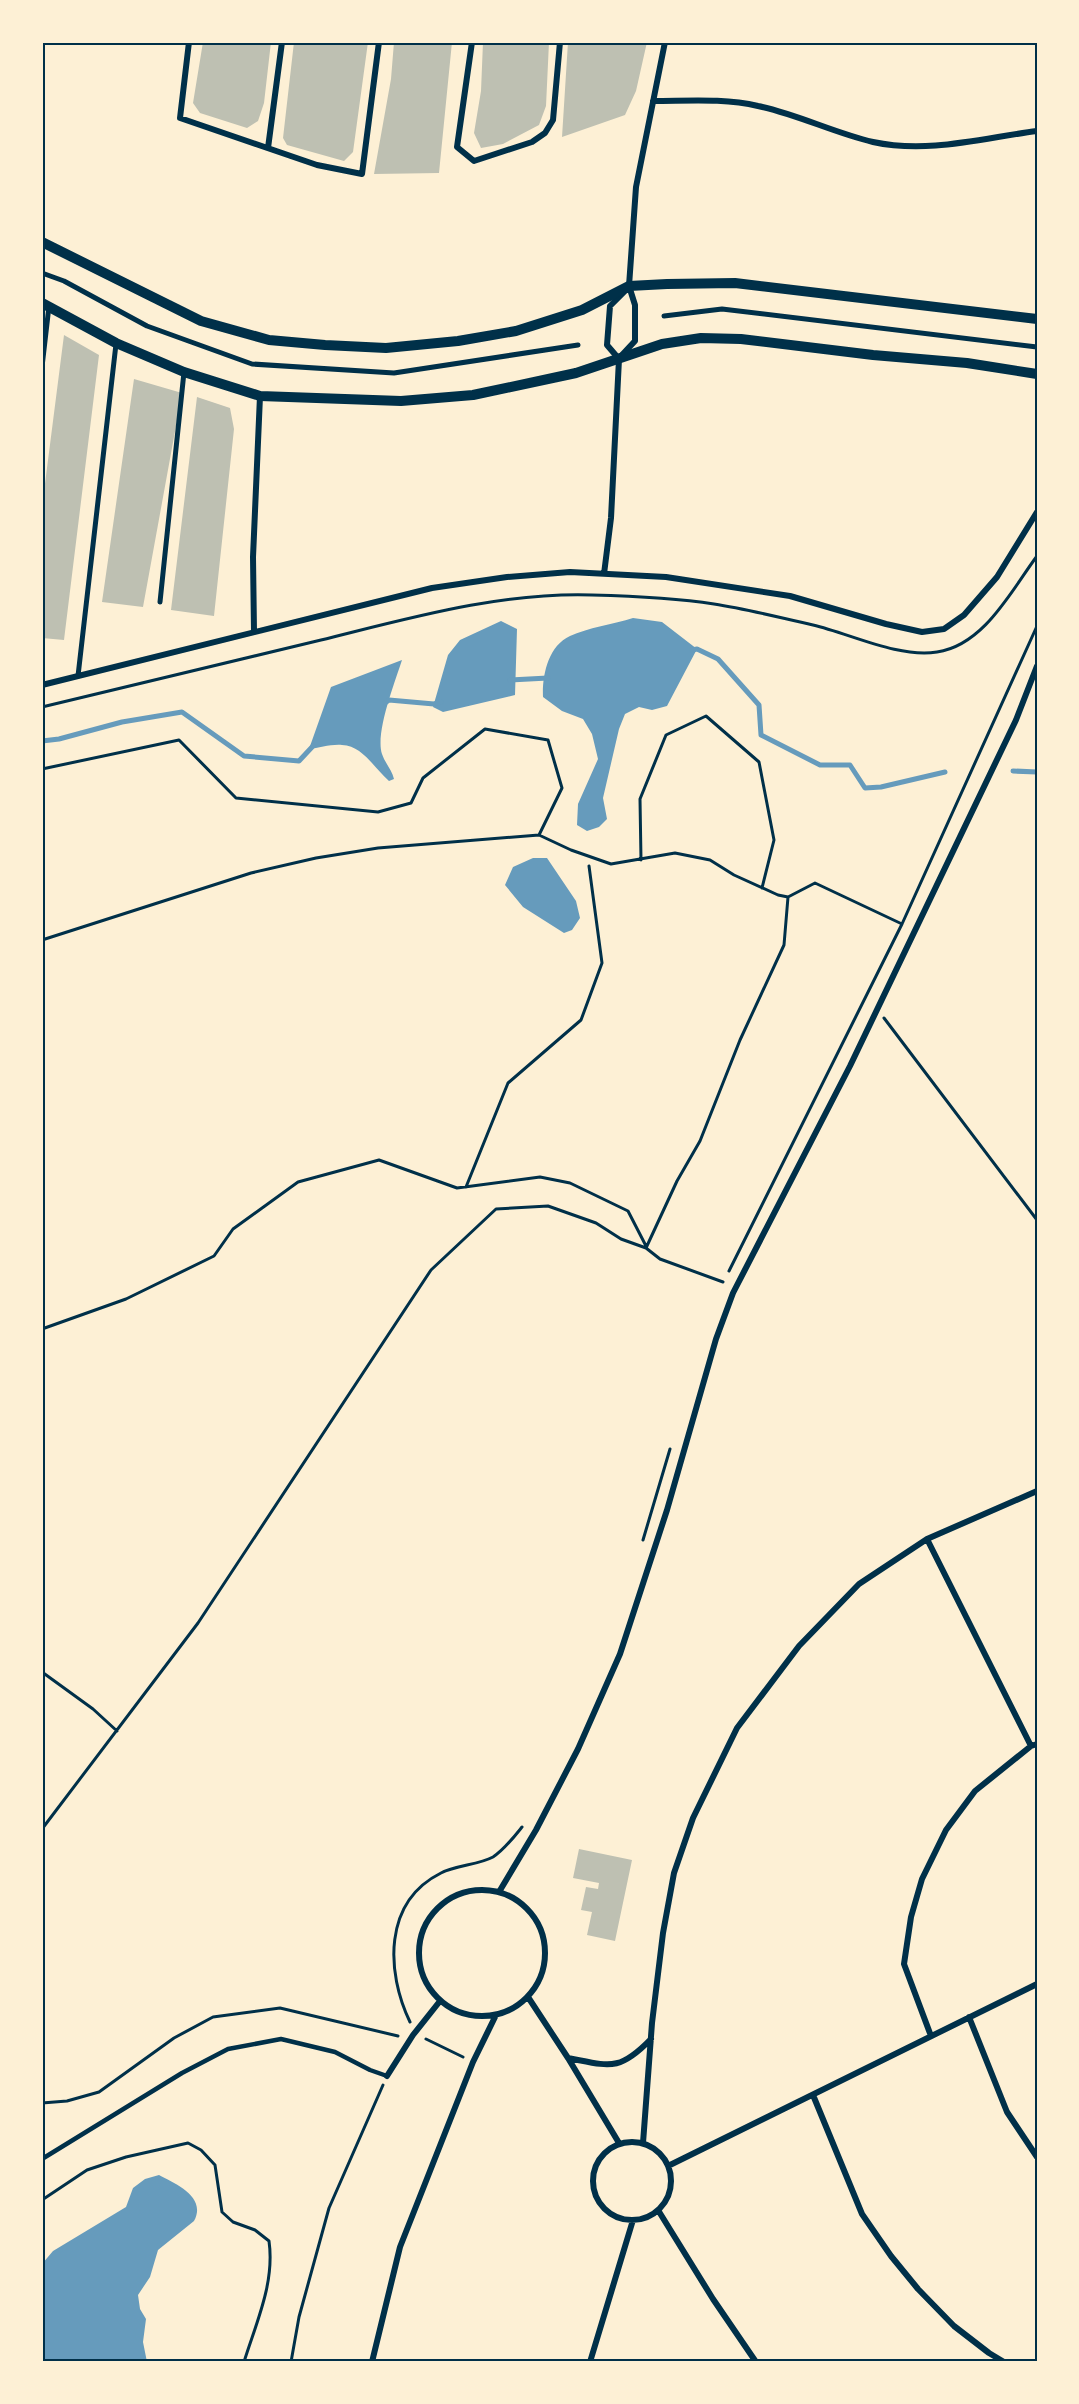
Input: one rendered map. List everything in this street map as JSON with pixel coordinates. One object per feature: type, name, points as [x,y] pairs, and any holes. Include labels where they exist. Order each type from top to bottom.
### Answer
[{"type":"street","points":[[189,42],[180,118],[317,165],[362,174],[379,42]]},
{"type":"street","points":[[268,147],[282,42]]},
{"type":"street","points":[[472,42],[457,147],[474,161],[532,142],[545,133],[553,120],[560,42]]},
{"type":"street","points":[[603,574],[611,518],[619,359],[635,341],[635,305],[629,286],[636,187],[665,42]]},
{"type":"street","points":[[653,101],[705,100],[758,106],[874,142],[925,147],[1037,131]]},
{"type":"street","points":[[42,242],[201,321],[269,340],[325,345],[386,348],[458,341],[516,331],[582,310],[629,286],[735,283],[1037,319]]},
{"type":"street","points":[[42,273],[64,281],[147,326],[252,364],[394,373],[578,345]]},
{"type":"street","points":[[619,359],[608,345],[610,306],[629,286]]},
{"type":"street","points":[[42,367],[45,304],[116,343],[184,372],[260,396],[401,401],[473,395],[576,373],[662,344],[701,338],[741,339],[873,355],[967,363],[1037,374]]},
{"type":"street","points":[[664,316],[722,309],[1037,347]]},
{"type":"street","points":[[78,676],[116,343]]},
{"type":"street","points":[[160,602],[184,372]]},
{"type":"street","points":[[254,632],[252,557],[260,396]]},
{"type":"street","points":[[42,684],[432,588],[517,576],[570,572],[666,577],[790,596],[922,632],[944,629],[964,615],[998,577],[1037,512]]},
{"type":"street","points":[[499,1892],[536,1830],[578,1749],[620,1654],[667,1510],[716,1339],[733,1293],[850,1066],[1016,720],[1037,666]]},
{"type":"street","points":[[643,2143],[651,2039],[663,1933],[674,1873],[693,1818],[737,1728],[799,1646],[859,1584],[927,1539],[1037,1491]]},
{"type":"street","points":[[927,1539],[1034,1745],[975,1791],[946,1830],[922,1879],[911,1917],[904,1964],[931,2036]]},
{"type":"street","points":[[480,1890],[499,1892],[515,1900],[530,1912],[540,1927],[545,1945],[545,1964],[539,1982],[528,1997],[514,2008],[496,2015],[476,2017],[457,2012],[440,2001],[428,1987],[420,1970],[418,1951],[426,1924],[444,1902],[461,1894],[480,1890]]},
{"type":"street","points":[[668,2166],[1037,1984]]},
{"type":"street","points":[[528,1997],[619,2143]]},
{"type":"street","points":[[387,2076],[415,2033],[440,2001]]},
{"type":"street","points":[[372,2362],[400,2247],[472,2062],[496,2015]]},
{"type":"street","points":[[969,2017],[1007,2112],[1037,2157]]},
{"type":"street","points":[[568,2058],[606,2066],[620,2064],[632,2058],[651,2039]]},
{"type":"street","points":[[813,2095],[862,2214],[891,2256],[918,2289],[954,2326],[1004,2362]]},
{"type":"street","points":[[631,2141],[643,2143],[662,2156],[668,2166],[671,2177],[666,2201],[658,2210],[646,2217],[633,2220],[615,2216],[600,2205],[594,2194],[592,2181],[594,2169],[608,2149],[619,2143],[631,2141]]},
{"type":"street","points":[[658,2210],[713,2299],[756,2362]]},
{"type":"street","points":[[590,2362],[633,2220]]},
{"type":"lane","points":[[42,2158],[182,2073],[228,2049],[281,2039],[335,2052],[387,2076]]},
{"type":"path","points":[[42,707],[434,612],[504,599],[591,595],[714,604],[816,626],[915,653],[933,653],[949,650],[976,634],[998,609],[1037,556]]},
{"type":"path","points":[[641,860],[640,799],[666,735],[706,716],[759,762],[774,840],[762,888]]},
{"type":"path","points":[[42,769],[179,740],[236,798],[378,812],[411,803],[423,778],[485,729],[548,740],[562,788],[539,835]]},
{"type":"path","points":[[42,940],[251,873],[316,858],[378,848],[539,835],[571,850],[611,864],[675,853],[710,860],[734,875],[788,897],[815,883],[914,930]]},
{"type":"path","points":[[466,1187],[508,1083],[581,1020],[602,963],[589,866]]},
{"type":"path","points":[[646,1248],[677,1181],[700,1141],[740,1040],[784,945],[788,897]]},
{"type":"path","points":[[877,1008],[1037,1220]]},
{"type":"path","points":[[42,1329],[126,1299],[214,1256],[233,1228],[298,1182],[379,1160],[457,1188],[540,1177],[570,1183],[628,1211],[646,1248]]},
{"type":"path","points":[[42,1829],[198,1623],[431,1270],[496,1209],[548,1206],[596,1223],[621,1239],[646,1248],[660,1260],[723,1282]]},
{"type":"path","points":[[42,1672],[93,1709],[117,1731]]},
{"type":"path","points":[[415,2033],[472,2062]]},
{"type":"path","points":[[291,2362],[299,2317],[329,2208],[387,2076]]},
{"type":"path","points":[[42,2200],[87,2170],[126,2157],[188,2143],[201,2150],[215,2165],[222,2212],[233,2222],[255,2230],[269,2241],[271,2258],[268,2288],[243,2362]]},
{"type":"water","points":[[633,618],[662,622],[697,649],[667,706],[652,710],[639,707],[625,714],[619,729],[603,798],[607,819],[599,827],[587,831],[577,825],[578,804],[598,759],[592,734],[583,719],[562,711],[543,697],[545,671],[556,647],[570,636]]},
{"type":"water","points":[[501,621],[517,629],[515,695],[443,712],[433,707],[448,655],[460,640]]},
{"type":"water","points":[[402,660],[381,734],[382,754],[394,779],[389,781],[368,758],[349,746],[334,745],[309,749],[331,687]]},
{"type":"water","points":[[533,858],[547,858],[576,901],[580,918],[572,930],[564,933],[523,907],[505,885],[513,867]]},
{"type":"water","points":[[159,2175],[188,2192],[196,2205],[197,2213],[194,2221],[158,2250],[150,2277],[138,2295],[140,2309],[146,2319],[143,2342],[147,2362],[42,2362],[42,2264],[53,2251],[126,2207],[133,2188],[145,2179]]},
{"type":"building","points":[[203,42],[271,42],[264,103],[258,121],[247,128],[200,113],[193,103]]},
{"type":"building","points":[[294,42],[368,42],[353,152],[344,161],[287,145],[283,138]]},
{"type":"building","points":[[394,42],[452,42],[439,173],[374,174],[391,79]]},
{"type":"building","points":[[483,42],[549,42],[546,106],[539,125],[503,144],[481,148],[474,133],[481,91]]},
{"type":"building","points":[[568,42],[647,42],[636,91],[625,115],[562,137]]},
{"type":"building","points":[[64,335],[99,355],[64,640],[42,638],[42,507]]},
{"type":"building","points":[[134,379],[182,393],[143,607],[102,602]]},
{"type":"building","points":[[197,397],[230,408],[234,429],[214,616],[171,610]]},
{"type":"building","points":[[579,1849],[632,1860],[615,1941],[587,1935],[592,1912],[581,1910],[586,1887],[598,1889],[599,1883],[573,1878]]},
{"type":"waterway","points":[[692,650],[697,649],[718,659],[759,705],[761,735],[820,765],[850,765],[865,788],[881,787],[945,772]]},
{"type":"waterway","points":[[510,680],[548,678]]},
{"type":"waterway","points":[[385,703],[389,700],[434,704],[441,702]]},
{"type":"waterway","points":[[42,741],[59,739],[122,722],[182,712],[244,756],[299,761],[313,746]]},
{"type":"waterway","points":[[1013,771],[1037,772]]}]
